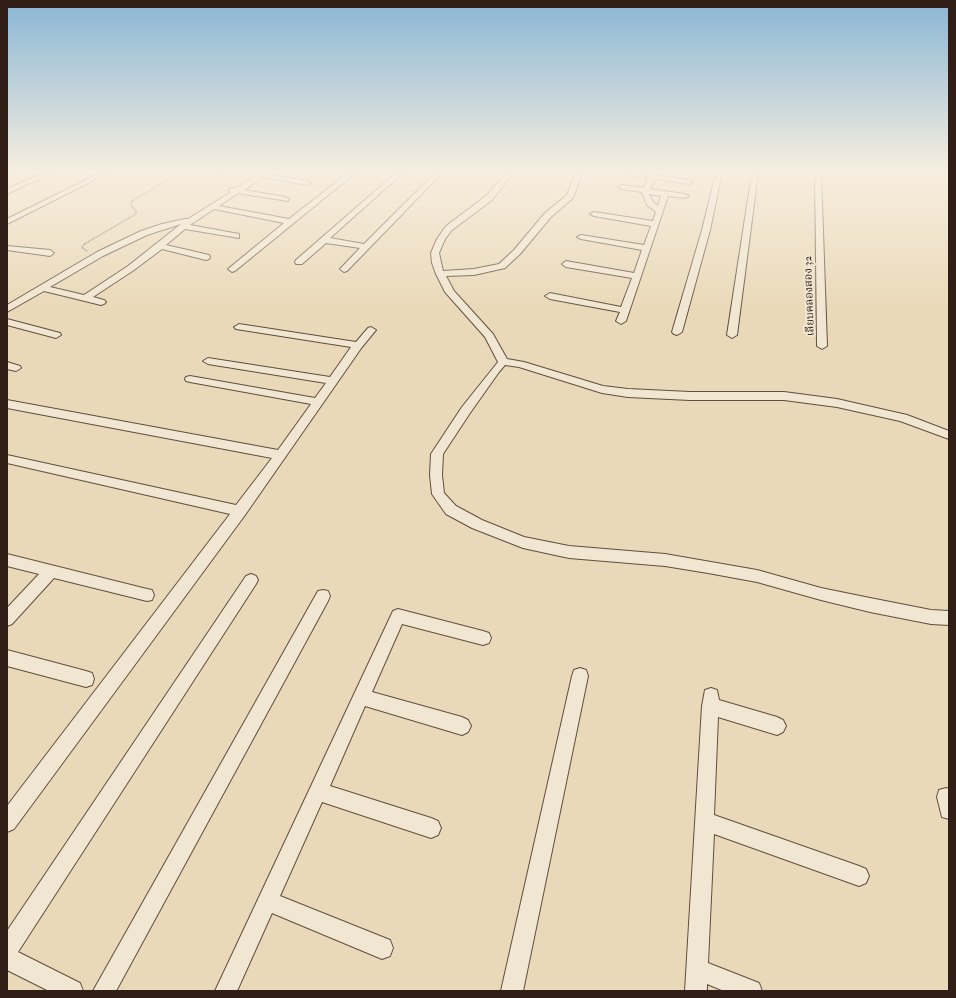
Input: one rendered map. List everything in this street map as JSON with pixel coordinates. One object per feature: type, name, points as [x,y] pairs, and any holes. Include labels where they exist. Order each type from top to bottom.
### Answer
[{"type":"street","points":[[86,298],[131,268],[192,220]]},
{"type":"street","points":[[7,309],[100,254],[144,233],[186,224],[193,220]]},
{"type":"street","points":[[276,220],[291,222]]},
{"type":"street","points":[[232,269],[294,220]]},
{"type":"street","points":[[299,262],[348,220]]},
{"type":"street","points":[[344,269],[393,220]]},
{"type":"street","points":[[460,220],[449,228],[440,240],[435,253],[436,263],[450,292],[489,336],[504,362]]},
{"type":"street","points":[[440,274],[474,272],[502,266],[518,252],[544,220]]},
{"type":"street","points":[[629,220],[656,224]]},
{"type":"street","points":[[621,321],[657,220]]},
{"type":"street","points":[[678,332],[709,220]]},
{"type":"street","points":[[732,335],[748,220]]},
{"type":"street","name":"เลียบคลองสอง 32","points":[[819,220],[822,346]]},
{"type":"street","points":[[186,224],[236,236]]},
{"type":"street","points":[[581,238],[647,248]]},
{"type":"street","points":[[325,240],[366,247]]},
{"type":"street","points":[[160,246],[206,257]]},
{"type":"street","points":[[7,248],[50,253]]},
{"type":"street","points":[[566,264],[637,276]]},
{"type":"street","points":[[43,288],[101,302]]},
{"type":"street","points":[[550,296],[625,310]]},
{"type":"street","points":[[7,322],[56,335]]},
{"type":"street","points":[[239,327],[358,345]]},
{"type":"street","points":[[7,822],[240,511],[358,345],[371,330]]},
{"type":"street","points":[[208,361],[333,381]]},
{"type":"street","points":[[949,435],[903,418],[837,403],[784,396],[690,396],[628,393],[602,389],[520,364],[504,362],[495,370],[437,454],[436,475],[438,494],[451,510],[477,524],[523,542],[569,552],[665,560],[708,567],[757,576],[821,594],[870,605],[931,617],[949,618]]},
{"type":"street","points":[[190,379],[318,402]]},
{"type":"street","points":[[7,404],[281,455]]},
{"type":"street","points":[[7,459],[240,511]]},
{"type":"street","points":[[7,560],[52,570],[147,595]]},
{"type":"street","points":[[7,619],[52,570]]},
{"type":"street","points":[[7,950],[251,580]]},
{"type":"street","points":[[104,991],[323,596]]},
{"type":"street","points":[[226,991],[398,616],[483,638]]},
{"type":"street","points":[[7,658],[86,679]]},
{"type":"street","points":[[512,991],[580,676]]},
{"type":"street","points":[[361,697],[462,726]]},
{"type":"street","points":[[696,991],[711,701],[777,726]]},
{"type":"street","points":[[318,791],[430,828]]},
{"type":"street","points":[[704,821],[859,876]]},
{"type":"street","points":[[267,901],[382,948]]},
{"type":"street","points":[[7,958],[72,991]]},
{"type":"street","points":[[697,969],[750,991]]},
{"type":"path","points":[[100,254],[86,251],[82,248],[82,246],[127,220]]}]
